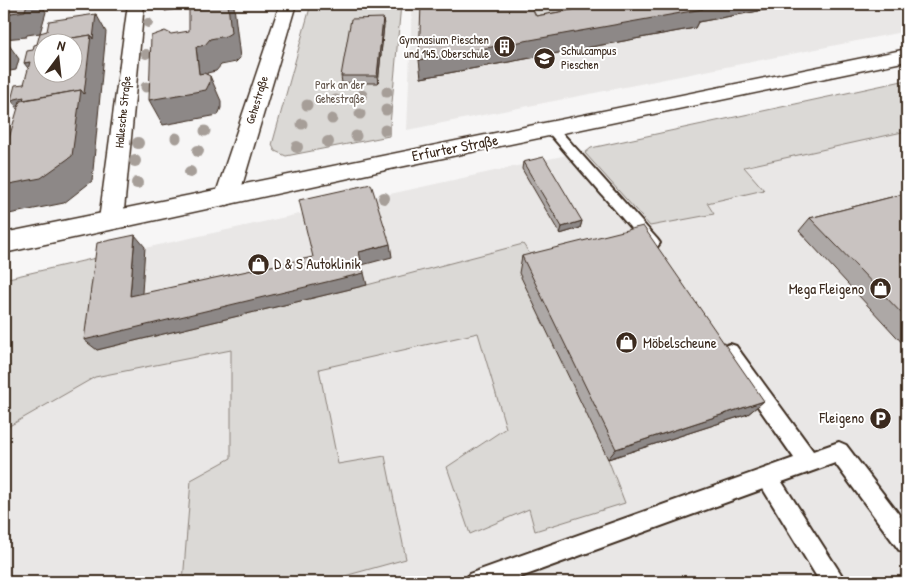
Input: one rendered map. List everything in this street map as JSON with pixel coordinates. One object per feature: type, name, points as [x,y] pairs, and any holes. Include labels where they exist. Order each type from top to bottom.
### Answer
[{"type":"street","name":"Hallesche Straße","points":[[111,220],[136,4]]},
{"type":"street","name":"Gehestraße","points":[[227,196],[288,4]]},
{"type":"street","name":"Erfurter Straße","points":[[4,243],[395,160],[907,55]]},
{"type":"lane","points":[[552,129],[652,242],[664,259]]},
{"type":"lane","points":[[722,340],[808,462]]},
{"type":"lane","points":[[477,582],[838,452],[907,542]]},
{"type":"lane","points":[[767,477],[834,582]]},
{"type":"shaded area","name":"Schulcampus Pieschen","points":[[412,4],[907,4],[907,31],[407,130]]},
{"type":"shaded area","points":[[907,80],[907,582],[4,582],[4,279]]},
{"type":"green space","name":"Park an der Gehestraße","points":[[311,4],[401,4],[389,136],[286,156],[275,151],[272,145]]},
{"type":"green space","points":[[563,4],[579,22],[539,29],[528,5]]},
{"type":"green space","points":[[907,80],[907,131],[744,167],[764,190],[707,203],[714,214],[650,226],[585,153],[591,148]]},
{"type":"green space","points":[[523,244],[539,267],[625,503],[535,531],[529,509],[470,534],[447,467],[506,428],[478,333],[319,369],[338,464],[385,456],[406,559],[323,582],[183,582],[191,480],[231,458],[231,350],[95,377],[4,429],[4,279],[109,255],[97,350],[367,285]]},
{"type":"building","points":[[4,4],[27,4],[25,11],[4,16]]},
{"type":"building","points":[[189,4],[228,4],[231,33],[226,36],[210,39],[205,45],[196,47],[199,74],[204,73],[210,76],[210,82],[206,90],[149,100],[151,36],[165,31],[171,34],[189,31]]},
{"type":"building","points":[[421,4],[530,4],[536,16],[600,4],[706,4],[698,5],[703,9],[419,60]]},
{"type":"building","points":[[96,14],[93,39],[91,35],[82,36],[82,32],[44,32],[47,31],[49,21]]},
{"type":"building","points":[[383,18],[377,76],[341,76],[351,19]]},
{"type":"building","points":[[91,35],[84,94],[81,90],[23,100],[24,97],[11,100],[15,85],[24,84],[30,62],[24,63],[27,51],[32,50],[32,82],[82,82],[82,36]]},
{"type":"building","points":[[9,45],[6,57],[4,57],[4,46]]},
{"type":"building","points":[[81,90],[72,156],[41,178],[4,185],[4,149],[6,148],[20,101]]},
{"type":"building","points":[[544,157],[582,221],[562,227],[523,162]]},
{"type":"building","points":[[371,184],[390,244],[359,252],[364,273],[84,340],[97,243],[135,235],[130,296],[313,257],[299,200]]},
{"type":"building","name":"Mega Fleigeno","points":[[907,193],[907,319],[810,218]]},
{"type":"building","name":"Möbelscheune","points":[[643,226],[764,401],[616,449],[522,256]]},
{"type":"place","name":"Gymnasium Pieschen und 145. Oberschule","points":[[505,47]]},
{"type":"place","name":"Schulcampus Pieschen","points":[[545,58]]},
{"type":"place","name":"D & S Autoklinik","points":[[258,264]]},
{"type":"place","name":"Mega Fleigeno","points":[[880,289]]},
{"type":"place","name":"Möbelscheune","points":[[627,343]]},
{"type":"place","name":"Fleigeno","points":[[880,418]]}]
